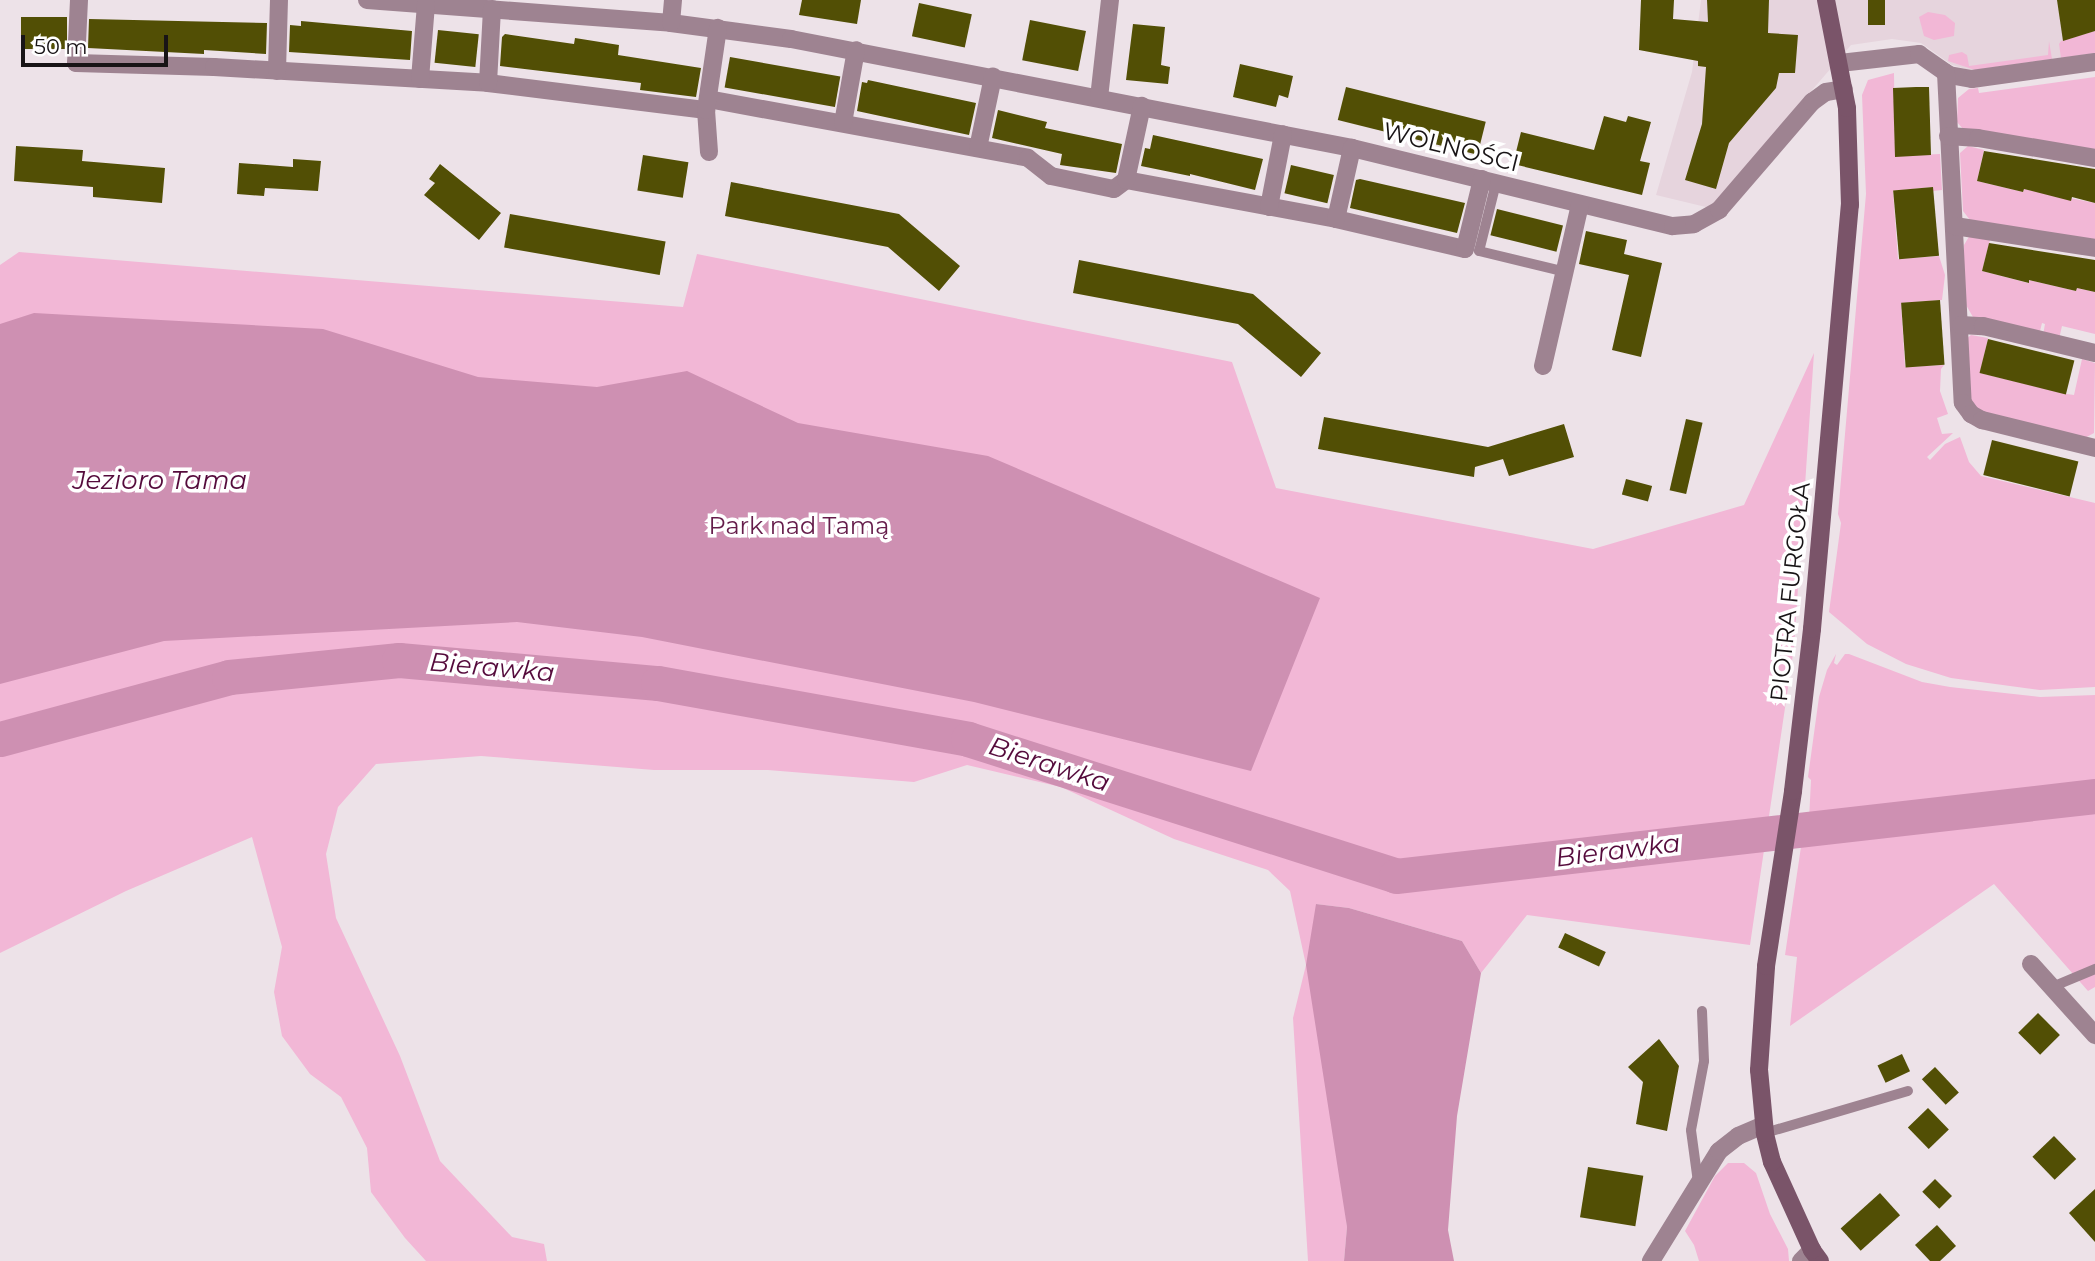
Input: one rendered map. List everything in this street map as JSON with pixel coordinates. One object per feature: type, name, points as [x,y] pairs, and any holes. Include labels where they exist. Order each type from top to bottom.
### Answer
[{"type":"main road","name":"PIOTRA FURGOŁA","points":[[1811,1257],[1783,1190],[1764,1129],[1760,1057],[1766,966],[1793,791],[1812,629],[1849,215],[1851,157],[1844,89],[1826,0]]},
{"type":"street","points":[[79,0],[76,63],[488,83],[707,105],[843,123],[1028,158],[1051,176],[1114,189],[1126,180],[1142,106]]},
{"type":"street","points":[[277,71],[279,0]]},
{"type":"street","name":"WOLNOŚCI","points":[[367,0],[671,23],[856,50],[1352,148],[1673,226],[1703,221],[1720,210],[1819,96],[1844,89]]},
{"type":"street","points":[[671,23],[673,0]]},
{"type":"street","points":[[1099,97],[1110,0]]},
{"type":"street","points":[[420,79],[426,4]]},
{"type":"street","points":[[488,83],[492,9]]},
{"type":"street","points":[[709,152],[707,105],[718,28]]},
{"type":"street","points":[[843,123],[856,50]]},
{"type":"street","points":[[1840,62],[1914,54],[1928,58],[1946,73],[1972,79],[2095,62]]},
{"type":"street","points":[[1946,73],[1961,325],[1962,397],[1971,414],[1991,422],[2095,448]]},
{"type":"street","points":[[978,148],[993,76]]},
{"type":"street","points":[[1269,207],[1283,134]]},
{"type":"street","points":[[1948,136],[1978,138],[2095,158]]},
{"type":"street","points":[[1336,219],[1352,148]]},
{"type":"street","points":[[1126,180],[1336,219],[1465,249],[1489,181]]},
{"type":"street","points":[[1543,366],[1580,204]]},
{"type":"street","points":[[1955,226],[2095,248]]},
{"type":"street","points":[[1961,325],[1979,325],[2095,353]]},
{"type":"street","points":[[2031,964],[2095,1035]]},
{"type":"street","points":[[1651,1261],[1719,1151],[1738,1136],[1764,1129]]},
{"type":"lane","points":[[1489,181],[1479,251],[1566,272]]},
{"type":"lane","points":[[2052,987],[2095,969]]},
{"type":"lane","points":[[1698,1182],[1691,1130],[1704,1061],[1702,1010]]},
{"type":"lane","points":[[1764,1129],[1908,1091]]},
{"type":"shaded area","points":[[1701,0],[2095,0],[2095,53],[1969,70],[1952,65],[1921,43],[1892,39],[1851,45],[1710,208],[1656,195],[1692,72]]},
{"type":"green space","points":[[1928,12],[1945,15],[1955,23],[1954,36],[1934,40],[1924,36],[1919,17]]},
{"type":"green space","points":[[2095,31],[2095,53],[2061,58],[2061,41]]},
{"type":"green space","points":[[2049,41],[2052,59],[1975,70],[1948,61],[1949,55],[1962,52],[1967,55],[1969,66],[2048,55]]},
{"type":"green space","points":[[1894,73],[1895,156],[1940,154],[1942,190],[1933,191],[1932,187],[1893,191],[1898,259],[1939,256],[1945,275],[1942,300],[1901,303],[1905,367],[1944,365],[1941,369],[1940,391],[1948,414],[1937,418],[1942,434],[1953,433],[1927,457],[1930,460],[1945,444],[1960,437],[1969,462],[1981,476],[2095,503],[2095,687],[2040,690],[1951,678],[1906,664],[1867,644],[1829,612],[1841,523],[1838,514],[1866,194],[1862,95],[1868,80]]},
{"type":"green space","points":[[2095,77],[2095,153],[1963,129],[1957,122],[1958,98],[1969,89],[1978,88],[1979,93]]},
{"type":"green space","points":[[1968,146],[1984,150],[1977,181],[2023,192],[2024,189],[2095,203],[2095,243],[1970,220],[1963,211],[1960,153]]},
{"type":"green space","points":[[1970,235],[1990,240],[1982,271],[2028,283],[2029,280],[2076,291],[2077,288],[2095,292],[2095,334],[2062,326],[2059,339],[2043,335],[2045,324],[2042,323],[2039,335],[1973,317],[1966,305],[1964,270],[1964,245]]},
{"type":"green space","name":"Park nad Tamą","points":[[19,252],[683,307],[697,254],[1232,362],[1276,488],[1593,549],[1744,505],[1814,353],[1794,647],[1750,945],[1527,915],[1481,973],[1462,941],[1349,908],[1316,904],[1347,1227],[1344,1261],[1308,1261],[1293,1018],[1306,965],[1290,891],[1268,870],[1174,839],[1061,787],[967,765],[914,782],[768,770],[654,770],[481,756],[376,764],[338,807],[326,854],[336,918],[400,1056],[440,1161],[512,1237],[544,1244],[547,1261],[426,1261],[371,1192],[367,1148],[341,1097],[310,1074],[282,1036],[274,992],[282,947],[252,837],[126,891],[0,953],[0,265]]},
{"type":"green space","points":[[1971,335],[1988,338],[1980,373],[2067,394],[2074,395],[2082,359],[2095,363],[2094,433],[2083,439],[1986,416],[1970,402],[1966,339]]},
{"type":"green space","points":[[1836,654],[1834,663],[1837,665],[1845,654],[1849,654],[1922,682],[1950,687],[2040,697],[2095,695],[2095,787],[1809,820],[1811,780],[1808,777],[1819,697],[1827,670]]},
{"type":"green space","points":[[2095,807],[2095,987],[2088,991],[1994,884],[1790,1026],[1797,957],[1785,955],[1802,840]]},
{"type":"green space","points":[[1728,1163],[1744,1163],[1756,1173],[1770,1214],[1788,1249],[1789,1261],[1699,1261],[1694,1245],[1685,1231],[1715,1176]]},
{"type":"water","name":"Jezioro Tama","points":[[34,313],[323,329],[478,377],[597,387],[687,371],[798,423],[988,456],[1320,598],[1251,771],[974,702],[642,637],[517,622],[164,641],[0,684],[0,324]]},
{"type":"water","points":[[1316,904],[1349,908],[1462,941],[1481,973],[1457,1116],[1448,1230],[1454,1261],[1344,1261],[1347,1227],[1306,965]]},
{"type":"building","points":[[802,0],[861,0],[857,24],[799,15]]},
{"type":"building","points":[[1641,0],[1674,0],[1673,19],[1708,22],[1707,0],[1769,0],[1768,33],[1798,35],[1795,73],[1779,73],[1776,88],[1729,143],[1716,189],[1685,180],[1702,124],[1706,67],[1698,66],[1698,61],[1639,50]]},
{"type":"building","points":[[1868,0],[1885,0],[1885,25],[1868,25]]},
{"type":"building","points":[[2057,0],[2095,0],[2095,31],[2063,41]]},
{"type":"building","points":[[919,3],[972,14],[965,47],[912,36]]},
{"type":"building","points":[[21,17],[67,17],[67,49],[21,49]]},
{"type":"building","points":[[89,19],[267,23],[266,54],[88,48]]},
{"type":"building","points":[[1030,20],[1086,31],[1078,71],[1022,60]]},
{"type":"building","points":[[301,21],[412,31],[410,60],[289,52],[290,25],[301,26]]},
{"type":"building","points":[[1133,24],[1165,27],[1161,65],[1170,67],[1168,84],[1126,80]]},
{"type":"building","points":[[438,30],[479,34],[475,67],[435,63]]},
{"type":"building","points":[[505,34],[574,44],[575,38],[619,45],[618,55],[701,68],[696,97],[640,90],[641,83],[500,66],[502,37]]},
{"type":"building","points":[[730,57],[840,76],[835,107],[725,88]]},
{"type":"building","points":[[1240,64],[1293,76],[1288,98],[1279,95],[1276,107],[1233,97]]},
{"type":"building","points":[[868,80],[976,103],[969,135],[857,111],[862,82],[867,83]]},
{"type":"building","points":[[1346,87],[1486,122],[1477,155],[1338,120]]},
{"type":"building","points":[[1929,87],[1931,155],[1895,157],[1893,88]]},
{"type":"building","points":[[998,110],[1047,122],[1045,128],[1122,144],[1116,173],[1060,165],[1062,154],[992,138]]},
{"type":"building","points":[[1604,116],[1626,122],[1628,116],[1651,122],[1640,161],[1650,163],[1642,195],[1513,164],[1521,132],[1594,150]]},
{"type":"building","points":[[1153,135],[1263,159],[1255,190],[1190,174],[1141,166],[1145,148],[1150,149]]},
{"type":"building","points":[[16,146],[83,150],[82,161],[165,168],[162,203],[93,197],[93,187],[14,181]]},
{"type":"building","points":[[1984,151],[2095,169],[2095,203],[2072,197],[2071,201],[1977,181]]},
{"type":"building","points":[[643,155],[688,162],[683,198],[637,191]]},
{"type":"building","points":[[293,159],[321,161],[318,191],[265,188],[264,196],[237,194],[239,163],[293,167]]},
{"type":"building","points":[[440,164],[501,213],[479,240],[424,195],[435,183],[429,179]]},
{"type":"building","points":[[1291,165],[1334,175],[1327,203],[1284,193]]},
{"type":"building","points":[[1356,180],[1465,203],[1457,233],[1350,208]]},
{"type":"building","points":[[731,182],[899,214],[960,266],[939,291],[888,247],[725,216]]},
{"type":"building","points":[[1933,187],[1939,256],[1899,259],[1893,190]]},
{"type":"building","points":[[1497,209],[1563,225],[1556,252],[1490,235]]},
{"type":"building","points":[[510,214],[666,241],[660,275],[504,247]]},
{"type":"building","points":[[1586,231],[1627,240],[1624,254],[1662,263],[1641,357],[1612,350],[1629,275],[1579,264]]},
{"type":"building","points":[[1989,243],[2095,260],[2095,292],[2077,288],[2076,291],[2029,280],[2029,283],[1982,271]]},
{"type":"building","points":[[1079,260],[1253,294],[1321,353],[1301,377],[1238,324],[1073,293]]},
{"type":"building","points":[[1940,300],[1945,365],[1906,368],[1901,303]]},
{"type":"building","points":[[1988,339],[2074,361],[2066,394],[1980,373]]},
{"type":"building","points":[[1324,417],[1488,447],[1564,424],[1574,457],[1509,476],[1503,459],[1475,467],[1474,477],[1318,449]]},
{"type":"building","points":[[1686,419],[1703,423],[1686,494],[1670,490]]},
{"type":"building","points":[[1992,440],[2078,462],[2070,496],[1983,475]]},
{"type":"building","points":[[1626,479],[1652,486],[1648,501],[1622,494]]},
{"type":"building","points":[[1565,933],[1606,952],[1599,967],[1558,948]]},
{"type":"building","points":[[2038,1013],[2060,1035],[2040,1055],[2018,1033]]},
{"type":"building","points":[[1659,1039],[1679,1066],[1667,1131],[1636,1124],[1643,1082],[1628,1067]]},
{"type":"building","points":[[1902,1054],[1910,1071],[1886,1083],[1878,1065]]},
{"type":"building","points":[[1935,1067],[1959,1093],[1946,1105],[1922,1079]]},
{"type":"building","points":[[1928,1108],[1949,1130],[1929,1149],[1908,1127]]},
{"type":"building","points":[[2054,1136],[2076,1159],[2055,1180],[2032,1157]]},
{"type":"building","points":[[1588,1167],[1643,1176],[1635,1226],[1580,1217]]},
{"type":"building","points":[[1935,1179],[1952,1196],[1939,1209],[1922,1192]]},
{"type":"building","points":[[2095,1189],[2095,1242],[2069,1213]]},
{"type":"building","points":[[1880,1193],[1900,1215],[1861,1251],[1841,1228]]},
{"type":"building","points":[[1937,1225],[1956,1246],[1940,1261],[1930,1261],[1915,1245]]},
{"type":"waterway","name":"Bierawka","points":[[0,739],[229,677],[399,660],[658,683],[968,739],[1396,876],[2095,796]]}]
